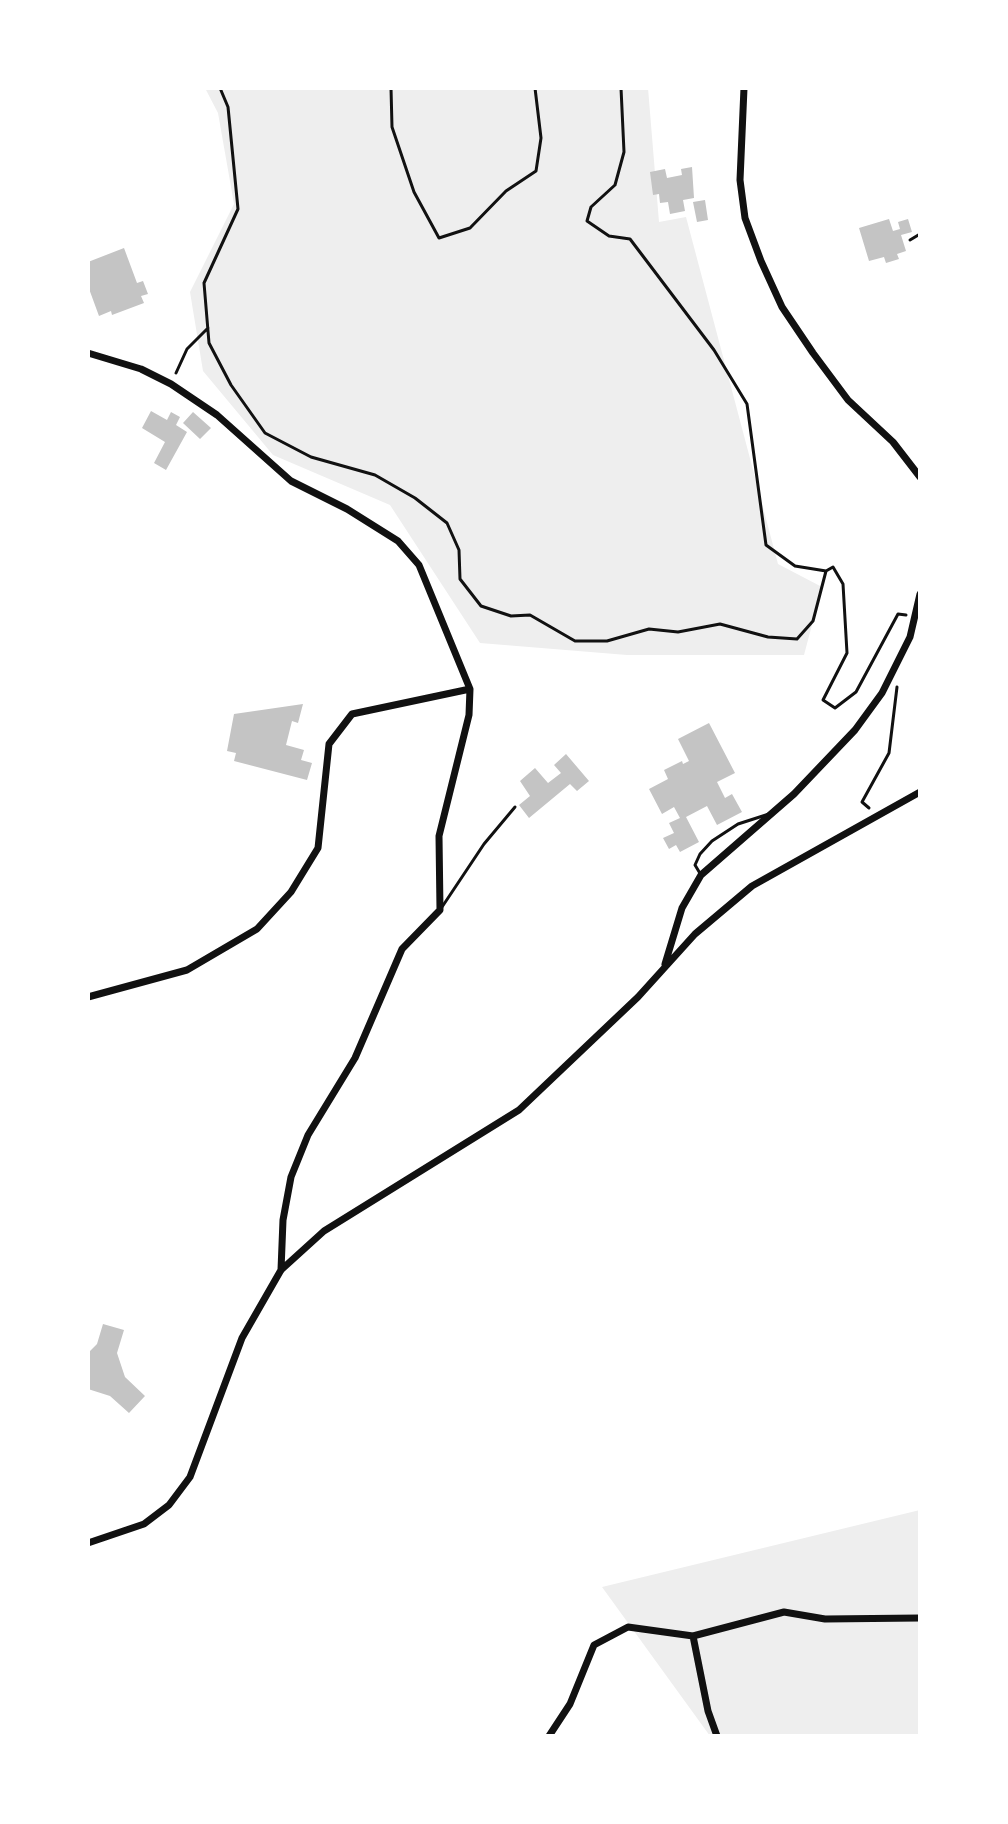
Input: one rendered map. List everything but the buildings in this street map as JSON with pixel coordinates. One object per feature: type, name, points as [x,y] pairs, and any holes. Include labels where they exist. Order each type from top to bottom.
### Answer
[{"type":"street","points":[[744,88],[740,180],[745,218],[761,261],[782,307],[813,353],[848,400],[893,442],[920,477]]},
{"type":"street","points":[[88,353],[141,369],[171,384],[217,415],[291,481],[347,509],[398,541],[419,565],[470,689],[469,715],[439,836],[440,910],[402,949],[355,1058],[308,1135],[291,1177],[283,1220],[281,1270]]},
{"type":"street","points":[[663,970],[682,908],[701,875],[772,813],[855,730],[899,664],[917,616],[920,594]]},
{"type":"street","points":[[88,997],[187,970],[257,929],[291,892],[318,848],[329,744],[352,714],[470,689]]},
{"type":"street","points":[[88,1543],[144,1524],[169,1505],[190,1477],[242,1338],[281,1270],[324,1231],[519,1110],[663,970],[695,934],[752,886],[920,792]]},
{"type":"street","points":[[549,1736],[570,1704],[594,1645],[628,1627],[693,1636],[784,1612],[825,1619],[920,1618]]},
{"type":"street","points":[[693,1636],[708,1711],[717,1736]]},
{"type":"lane","points":[[910,240],[920,234]]},
{"type":"lane","points":[[440,910],[484,844],[515,807]]},
{"type":"lane","points":[[701,875],[695,865],[712,841],[738,824],[772,813]]},
{"type":"path","points":[[220,88],[228,107],[238,209],[204,283],[209,343],[231,385],[265,433],[311,457],[375,475],[415,498],[447,523],[459,550],[460,579],[481,606],[511,616],[530,615],[575,641],[607,641],[649,629],[678,632],[720,624],[768,637],[797,639],[813,621],[826,571]]},
{"type":"path","points":[[391,88],[392,127],[414,192],[439,238],[470,228],[506,191],[536,171],[541,138],[535,88]]},
{"type":"path","points":[[621,88],[624,152],[615,185],[591,207],[587,221],[609,236],[630,239],[714,350],[747,404],[766,545],[795,566],[826,571],[833,567],[843,584],[847,653],[823,700],[835,708],[856,692],[898,614],[917,616]]},
{"type":"path","points":[[171,384],[187,349],[208,328]]},
{"type":"path","points":[[878,807],[870,809],[862,802],[889,753],[895,723],[899,664]]},
{"type":"shaded area","points":[[205,88],[648,88],[659,222],[686,217],[778,564],[822,587],[804,655],[627,655],[480,643],[390,505],[273,455],[203,371],[190,292],[234,204],[218,113]]},
{"type":"shaded area","points":[[920,1510],[920,1736],[710,1736],[602,1587]]}]
